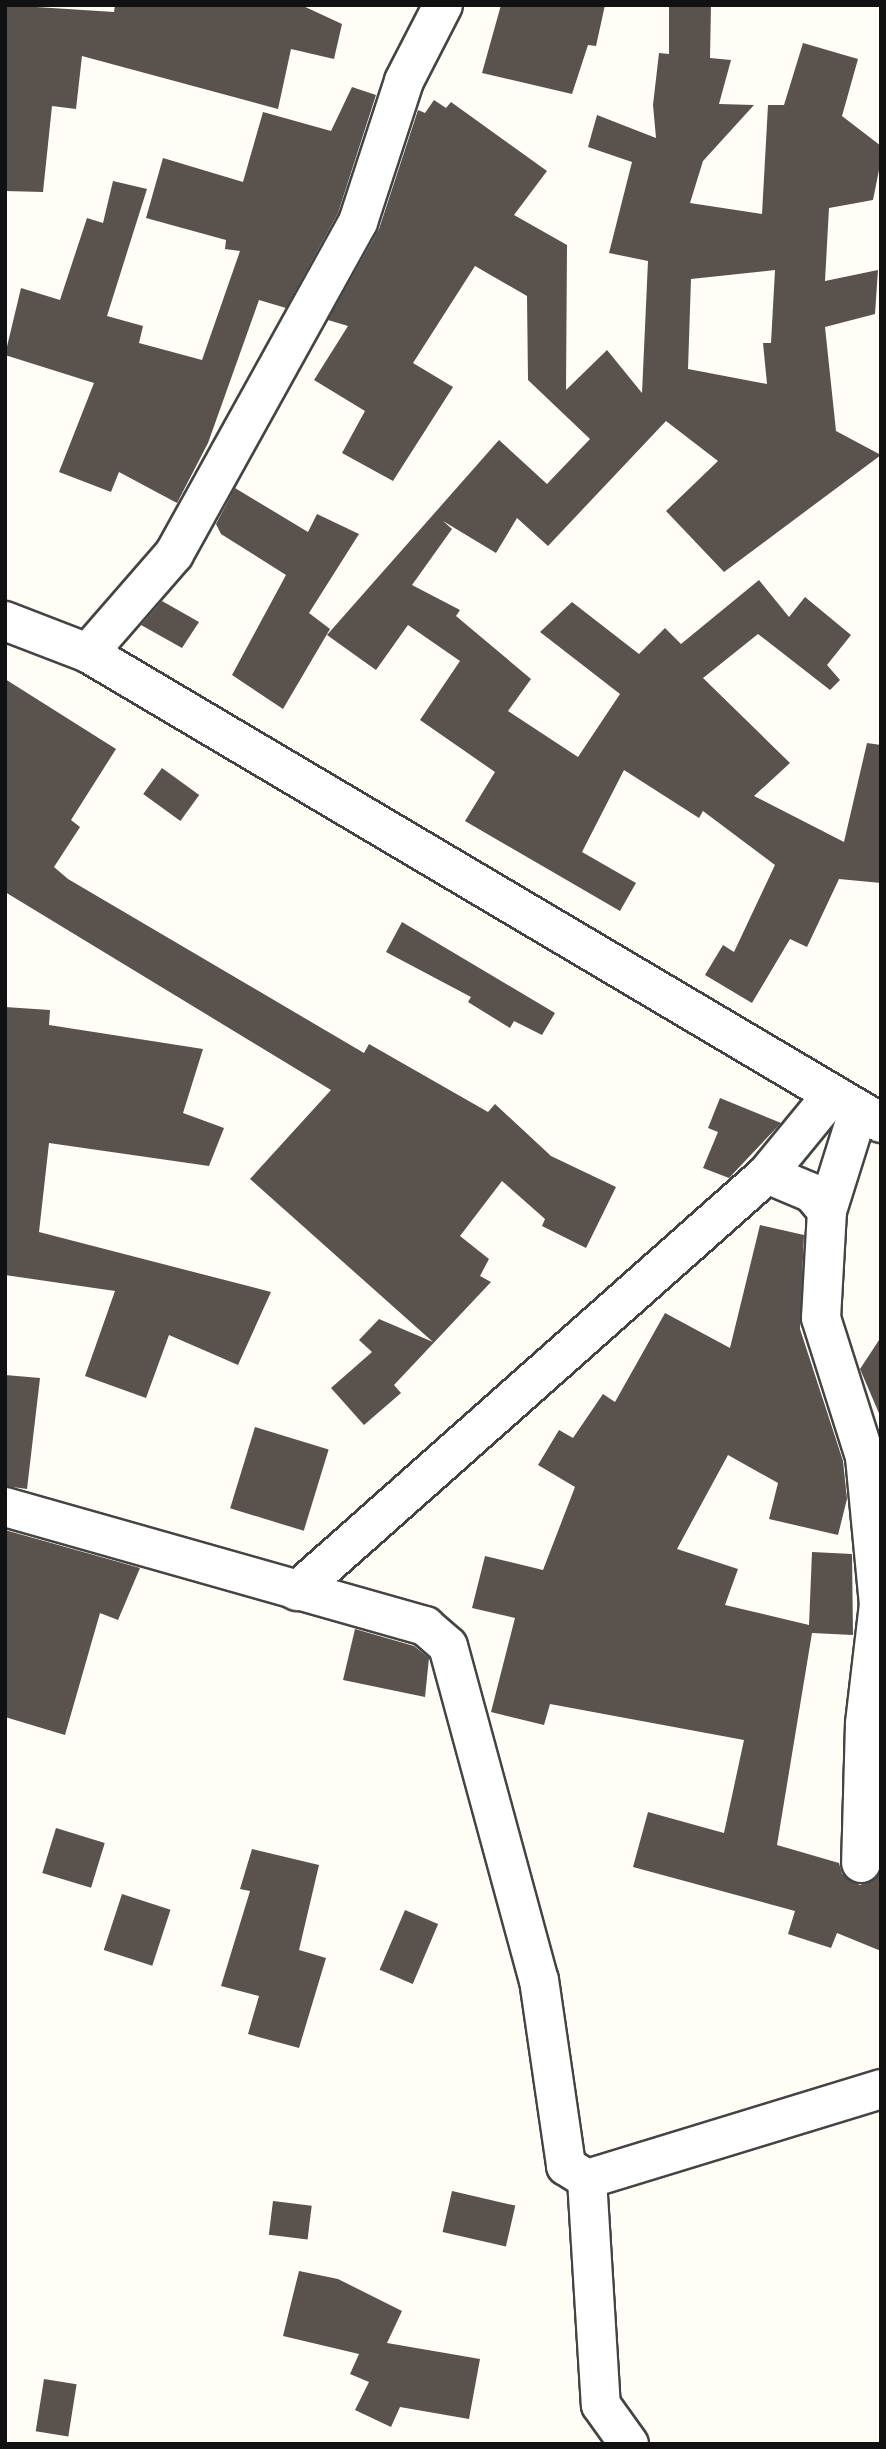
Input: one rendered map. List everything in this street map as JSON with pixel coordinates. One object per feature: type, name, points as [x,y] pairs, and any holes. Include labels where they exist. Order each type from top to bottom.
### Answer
[{"type":"street","points":[[88,653],[174,554],[358,222],[404,81],[443,5]]},
{"type":"street","points":[[5,621],[88,653],[857,1110]]},
{"type":"street","points":[[298,1591],[766,1174],[857,1110]]},
{"type":"street","points":[[857,1110],[827,1211],[821,1318],[865,1457],[879,1604],[865,1724],[861,1863]]},
{"type":"street","points":[[766,1174],[812,1193],[827,1211]]},
{"type":"street","points":[[5,1507],[425,1626],[448,1646],[540,1980],[560,2149],[566,2166],[587,2179],[881,2089]]},
{"type":"street","points":[[587,2179],[601,2405],[629,2444]]},
{"type":"building","points":[[5,5],[114,12],[115,5],[301,5],[342,24],[334,59],[291,49],[278,109],[82,56],[76,109],[52,106],[43,192],[5,191]]},
{"type":"building","points":[[501,5],[605,5],[596,46],[588,45],[572,94],[482,73]]},
{"type":"building","points":[[669,5],[711,5],[710,58],[731,60],[719,104],[754,105],[703,161],[690,203],[762,214],[768,105],[784,105],[803,43],[858,59],[842,116],[881,146],[881,160],[873,200],[829,208],[825,281],[878,270],[875,314],[825,327],[836,431],[881,455],[724,572],[666,511],[718,461],[666,421],[548,546],[517,518],[496,553],[443,521],[452,529],[412,585],[460,610],[456,616],[531,679],[508,711],[578,757],[620,694],[540,632],[572,602],[639,654],[665,628],[681,644],[759,580],[789,617],[805,597],[851,635],[827,665],[840,680],[830,690],[758,634],[703,678],[790,763],[754,796],[844,842],[867,743],[881,745],[881,883],[839,879],[807,947],[790,939],[752,1003],[705,975],[723,945],[734,952],[775,865],[703,811],[699,818],[624,770],[582,852],[636,883],[620,911],[465,821],[495,772],[420,720],[460,661],[408,625],[376,670],[327,635],[499,440],[547,484],[590,439],[528,380],[527,296],[475,266],[413,363],[453,387],[393,481],[342,453],[365,411],[314,380],[348,326],[328,320],[379,229],[418,110],[425,113],[434,100],[446,108],[451,102],[547,171],[514,215],[567,245],[566,390],[607,350],[642,393],[648,261],[609,253],[632,162],[588,147],[597,115],[656,138],[653,105],[659,53],[669,54]],"holes":[[[775,270],[771,343],[763,343],[767,384],[688,369],[691,279]]]},
{"type":"building","points":[[352,87],[376,95],[338,213],[286,308],[259,300],[208,443],[177,503],[119,472],[111,492],[59,472],[94,383],[5,355],[21,288],[60,300],[87,218],[103,223],[113,181],[147,189],[107,316],[143,326],[139,343],[202,360],[240,251],[225,249],[226,240],[146,218],[163,158],[243,182],[263,112],[331,131]]},
{"type":"building","points":[[235,488],[308,532],[317,514],[359,534],[309,613],[330,629],[283,709],[232,675],[286,575],[221,534],[216,524]]},
{"type":"building","points":[[162,601],[199,622],[182,648],[141,625]]},
{"type":"building","points":[[5,679],[116,749],[71,820],[80,827],[54,867],[68,879],[364,1053],[369,1044],[488,1112],[495,1104],[551,1156],[616,1187],[586,1248],[542,1226],[545,1219],[502,1181],[460,1236],[489,1259],[480,1276],[491,1282],[394,1385],[401,1393],[364,1425],[331,1388],[372,1352],[359,1340],[379,1319],[433,1342],[250,1179],[331,1090],[5,892]]},
{"type":"building","points":[[162,768],[199,795],[180,821],[143,794]]},
{"type":"building","points":[[402,922],[555,1013],[542,1035],[514,1021],[510,1028],[468,1002],[471,997],[386,952]]},
{"type":"building","points":[[5,1007],[50,1010],[49,1025],[203,1049],[183,1113],[224,1128],[209,1166],[49,1143],[39,1232],[271,1292],[238,1365],[169,1335],[146,1398],[85,1376],[115,1291],[5,1275]]},
{"type":"building","points":[[720,1098],[781,1123],[729,1178],[703,1168],[718,1132],[708,1128]]},
{"type":"building","points":[[760,1225],[804,1235],[800,1329],[843,1461],[847,1499],[838,1535],[769,1519],[778,1483],[728,1455],[677,1549],[738,1569],[725,1605],[809,1625],[812,1552],[852,1554],[853,1635],[812,1633],[777,1845],[839,1863],[842,1874],[860,1885],[881,1874],[881,1951],[837,1933],[831,1948],[788,1934],[795,1911],[633,1867],[648,1812],[724,1833],[744,1740],[550,1704],[544,1725],[491,1712],[515,1618],[472,1608],[485,1556],[543,1570],[575,1487],[538,1465],[559,1430],[573,1438],[603,1394],[615,1402],[665,1313],[730,1348]]},
{"type":"building","points":[[881,1337],[881,1418],[860,1369]]},
{"type":"building","points":[[5,1375],[40,1378],[27,1489],[5,1486]]},
{"type":"building","points":[[255,1427],[329,1450],[304,1531],[230,1508]]},
{"type":"building","points":[[5,1530],[140,1568],[118,1620],[100,1613],[65,1735],[5,1717]]},
{"type":"building","points":[[355,1629],[414,1646],[429,1658],[425,1697],[343,1680]]},
{"type":"building","points":[[56,1828],[105,1843],[91,1888],[42,1873]]},
{"type":"building","points":[[252,1849],[319,1865],[299,1950],[326,1958],[299,2048],[248,2034],[259,1996],[221,1986],[250,1891],[240,1889]]},
{"type":"building","points":[[122,1894],[171,1910],[152,1966],[104,1950]]},
{"type":"building","points":[[405,1910],[438,1924],[413,1984],[380,1970]]},
{"type":"building","points":[[452,2191],[515,2206],[506,2247],[443,2232]]},
{"type":"building","points":[[273,2201],[312,2206],[308,2239],[269,2235]]},
{"type":"building","points":[[299,2271],[338,2279],[402,2311],[387,2343],[480,2359],[469,2419],[400,2407],[391,2427],[355,2410],[369,2382],[350,2374],[359,2354],[283,2336]]},
{"type":"building","points":[[44,2379],[77,2384],[68,2437],[36,2431]]}]
